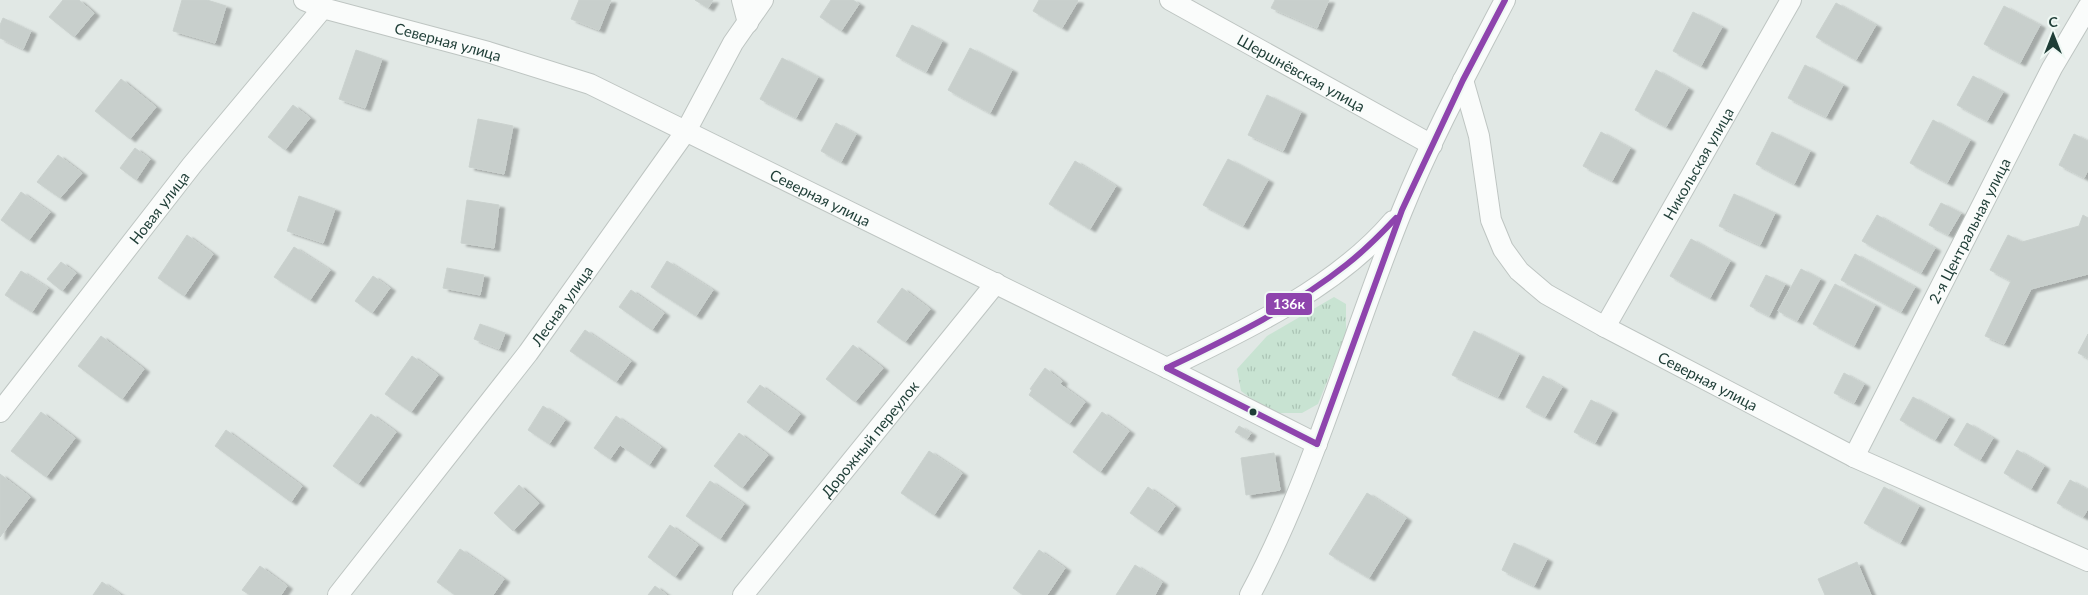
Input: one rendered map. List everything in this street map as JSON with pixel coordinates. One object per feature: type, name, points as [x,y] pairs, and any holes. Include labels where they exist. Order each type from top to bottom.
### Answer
[{"type":"street","name":"Северная улица","points":[[304,0],[323,8],[488,52],[590,84],[996,283],[1317,444]]},
{"type":"street","points":[[742,0],[748,23]]},
{"type":"street","name":"Лесная улица","points":[[338,595],[528,354],[686,131],[733,43],[764,0]]},
{"type":"street","name":"Шершнёвская улица","points":[[1170,0],[1432,145]]},
{"type":"street","points":[[1250,595],[1283,526],[1317,444],[1402,210],[1463,80],[1505,0]]},
{"type":"street","name":"Никольская улица","points":[[1605,327],[1791,0]]},
{"type":"street","name":"2-я Центральная улица","points":[[1854,457],[2052,68],[2088,7]]},
{"type":"street","name":"Новая улица","points":[[0,412],[186,173],[323,8]]},
{"type":"street","name":"Северная улица","points":[[1463,80],[1479,136],[1491,220],[1503,249],[1519,271],[1546,294],[1605,327],[1854,457],[2088,561]]},
{"type":"street","points":[[1167,368],[1250,328],[1338,272],[1376,241],[1402,210]]},
{"type":"street","name":"Дорожный переулок","points":[[742,595],[996,283]]},
{"type":"green space","points":[[1334,297],[1346,304],[1346,334],[1318,404],[1302,413],[1271,413],[1241,391],[1237,369],[1267,336]]},
{"type":"building","points":[[63,0],[79,0],[94,13],[74,37],[49,17]]},
{"type":"building","points":[[182,0],[207,0],[226,6],[215,43],[173,31]]},
{"type":"building","points":[[579,0],[611,0],[599,30],[571,19]]},
{"type":"building","points":[[695,0],[713,0],[708,8]]},
{"type":"building","points":[[831,0],[853,0],[859,4],[841,31],[820,17]]},
{"type":"building","points":[[1039,0],[1078,1],[1062,28],[1033,11]]},
{"type":"building","points":[[1275,0],[1329,0],[1317,28],[1271,8]]},
{"type":"building","points":[[1836,3],[1876,25],[1856,60],[1816,37]]},
{"type":"building","points":[[2004,6],[2040,25],[2020,63],[1984,44]]},
{"type":"building","points":[[1693,12],[1722,27],[1701,66],[1673,51]]},
{"type":"building","points":[[3,18],[31,31],[23,49],[0,38],[0,25]]},
{"type":"building","points":[[912,25],[942,41],[926,72],[896,56]]},
{"type":"building","points":[[970,48],[1012,70],[990,113],[948,90]]},
{"type":"building","points":[[356,50],[382,59],[365,108],[339,99]]},
{"type":"building","points":[[782,58],[818,77],[796,118],[760,99]]},
{"type":"building","points":[[1805,65],[1843,85],[1826,117],[1788,98]]},
{"type":"building","points":[[1656,70],[1688,88],[1666,127],[1635,110]]},
{"type":"building","points":[[1973,76],[2003,92],[1987,121],[1957,105]]},
{"type":"building","points":[[121,79],[156,107],[130,139],[95,111]]},
{"type":"building","points":[[1267,95],[1301,112],[1283,151],[1248,135]]},
{"type":"building","points":[[293,105],[310,118],[285,150],[268,137]]},
{"type":"building","points":[[478,119],[513,126],[504,174],[469,167]]},
{"type":"building","points":[[1933,120],[1970,140],[1947,183],[1910,163]]},
{"type":"building","points":[[836,123],[856,134],[841,162],[821,151]]},
{"type":"building","points":[[1601,132],[1630,148],[1612,181],[1583,166]]},
{"type":"building","points":[[1772,132],[1810,151],[1794,184],[1756,164]]},
{"type":"building","points":[[2074,134],[2088,141],[2088,170],[2084,178],[2059,165]]},
{"type":"building","points":[[135,148],[150,159],[136,180],[120,168]]},
{"type":"building","points":[[58,155],[82,173],[60,198],[37,182]]},
{"type":"building","points":[[1228,159],[1268,180],[1243,226],[1203,205]]},
{"type":"building","points":[[1075,161],[1116,186],[1090,229],[1049,204]]},
{"type":"building","points":[[21,192],[50,212],[29,240],[1,220]]},
{"type":"building","points":[[1734,194],[1775,213],[1760,245],[1719,226]]},
{"type":"building","points":[[299,196],[335,209],[323,243],[287,231]]},
{"type":"building","points":[[467,200],[499,205],[494,248],[461,243]]},
{"type":"building","points":[[1941,203],[1961,213],[1948,235],[1929,225]]},
{"type":"building","points":[[1877,215],[1935,248],[1921,273],[1862,241]]},
{"type":"building","points":[[2083,215],[2088,218],[2088,274],[2031,289],[2004,344],[1985,336],[2011,281],[1990,270],[2008,235],[2022,242],[2079,226]]},
{"type":"building","points":[[187,235],[213,254],[184,296],[158,278]]},
{"type":"building","points":[[1691,239],[1730,261],[1710,298],[1670,276]]},
{"type":"building","points":[[294,247],[330,270],[310,300],[274,277]]},
{"type":"building","points":[[1855,254],[1915,287],[1901,312],[1841,280]]},
{"type":"building","points":[[667,261],[713,290],[696,316],[651,287]]},
{"type":"building","points":[[61,262],[76,273],[62,291],[47,279]]},
{"type":"building","points":[[447,268],[484,275],[480,295],[443,288]]},
{"type":"building","points":[[1801,269],[1820,279],[1797,321],[1778,311]]},
{"type":"building","points":[[21,271],[48,288],[32,312],[5,295]]},
{"type":"building","points":[[1766,275],[1785,284],[1769,316],[1750,306]]},
{"type":"building","points":[[373,276],[390,288],[372,313],[355,301]]},
{"type":"building","points":[[1835,284],[1875,305],[1854,346],[1813,324]]},
{"type":"building","points":[[902,288],[930,309],[905,342],[877,322]]},
{"type":"building","points":[[631,290],[664,313],[652,330],[619,307]]},
{"type":"building","points":[[480,324],[505,333],[499,349],[474,339]]},
{"type":"building","points":[[585,330],[631,361],[616,382],[570,351]]},
{"type":"building","points":[[1474,331],[1519,354],[1498,397],[1452,375]]},
{"type":"building","points":[[2088,334],[2088,358],[2078,353]]},
{"type":"building","points":[[101,336],[144,369],[122,399],[78,366]]},
{"type":"building","points":[[853,345],[883,368],[855,402],[826,379]]},
{"type":"building","points":[[412,356],[438,375],[411,412],[385,394]]},
{"type":"building","points":[[1045,368],[1062,381],[1060,384],[1085,402],[1069,424],[1029,395],[1032,390],[1030,389]]},
{"type":"building","points":[[1844,373],[1864,384],[1854,403],[1834,393]]},
{"type":"building","points":[[1543,376],[1562,387],[1545,417],[1526,407]]},
{"type":"building","points":[[760,385],[800,414],[787,432],[747,402]]},
{"type":"building","points":[[1913,397],[1949,417],[1935,440],[1900,420]]},
{"type":"building","points":[[1591,400],[1612,411],[1595,443],[1574,432]]},
{"type":"building","points":[[543,406],[565,420],[549,444],[528,430]]},
{"type":"building","points":[[41,412],[75,438],[46,477],[11,451]]},
{"type":"building","points":[[1102,412],[1129,431],[1100,472],[1073,452]]},
{"type":"building","points":[[371,414],[396,432],[358,484],[333,466]]},
{"type":"building","points":[[616,416],[661,447],[649,465],[620,445],[610,459],[594,448]]},
{"type":"building","points":[[1967,423],[1993,438],[1980,460],[1954,445]]},
{"type":"building","points":[[1239,426],[1251,433],[1247,439],[1235,432]]},
{"type":"building","points":[[226,430],[302,486],[291,502],[215,446]]},
{"type":"building","points":[[739,433],[768,455],[742,488],[714,466]]},
{"type":"building","points":[[2017,450],[2044,466],[2031,489],[2004,473]]},
{"type":"building","points":[[929,451],[962,473],[934,515],[901,493]]},
{"type":"building","points":[[1274,453],[1280,490],[1246,495],[1241,458]]},
{"type":"building","points":[[0,474],[30,497],[0,537]]},
{"type":"building","points":[[2070,480],[2088,490],[2088,509],[2083,517],[2057,503]]},
{"type":"building","points":[[710,481],[744,504],[720,539],[686,516]]},
{"type":"building","points":[[519,485],[539,503],[513,531],[494,513]]},
{"type":"building","points":[[1148,487],[1175,506],[1157,532],[1130,513]]},
{"type":"building","points":[[1884,487],[1919,506],[1900,543],[1864,523]]},
{"type":"building","points":[[1367,493],[1406,518],[1369,578],[1329,554]]},
{"type":"building","points":[[670,525],[698,545],[675,577],[648,557]]},
{"type":"building","points":[[1514,543],[1547,559],[1534,586],[1502,570]]},
{"type":"building","points":[[460,549],[504,579],[493,595],[455,595],[437,582]]},
{"type":"building","points":[[1039,550],[1065,568],[1047,595],[1023,595],[1013,588]]},
{"type":"building","points":[[1857,562],[1871,595],[1825,595],[1818,579]]},
{"type":"building","points":[[1135,565],[1162,582],[1155,595],[1116,595]]},
{"type":"building","points":[[260,566],[287,586],[281,595],[250,595],[242,590]]},
{"type":"building","points":[[102,582],[120,594],[120,595],[93,595]]},
{"type":"building","points":[[655,586],[667,595],[648,595]]},
{"type":"transit line","name":"136к","points":[[1317,444],[1402,210],[1463,80],[1505,0]]},
{"type":"transit line","name":"136к","points":[[1167,368],[1237,334],[1304,295],[1353,260],[1396,218]]},
{"type":"transit line","name":"136к","points":[[1167,368],[1317,444]]}]
